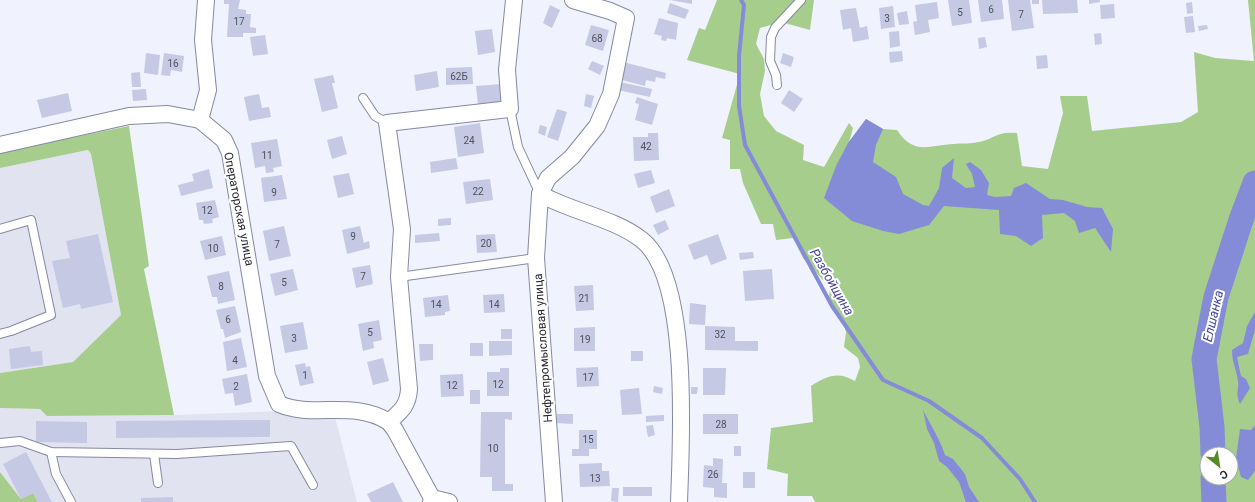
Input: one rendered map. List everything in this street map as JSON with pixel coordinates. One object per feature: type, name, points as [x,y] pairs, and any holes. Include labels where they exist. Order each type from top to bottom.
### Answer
[{"type":"street","points":[[0,145],[129,116],[168,114],[200,120],[208,90],[203,40],[206,0]]},
{"type":"street","points":[[449,502],[432,500],[396,430],[389,422],[402,409],[409,399],[400,277],[402,229],[387,123],[510,109],[507,70],[514,0]]},
{"type":"street","points":[[573,0],[610,11],[626,18],[611,94],[597,126],[572,157],[548,178],[540,194],[558,204],[616,225],[642,240],[657,258],[666,280],[679,348],[682,416],[680,502]]},
{"type":"street","name":"Операторская улица","points":[[200,120],[224,140],[230,152],[267,376],[279,404],[293,410],[343,408],[377,414],[389,422]]},
{"type":"street","name":"Нефтепромысловая улица","points":[[540,194],[536,258],[554,502]]},
{"type":"lane","points":[[778,85],[776,75],[770,61],[771,37],[775,28],[801,0]]},
{"type":"lane","points":[[363,98],[375,116],[387,123]]},
{"type":"lane","points":[[510,109],[518,147],[540,194]]},
{"type":"lane","points":[[0,229],[31,220],[52,315],[0,334]]},
{"type":"lane","points":[[400,277],[536,258]]},
{"type":"lane","points":[[0,443],[20,441],[51,452],[154,454],[177,454],[291,446],[313,485]]},
{"type":"lane","points":[[51,452],[56,474],[71,502]]},
{"type":"lane","points":[[154,454],[158,483]]},
{"type":"shaded area","points":[[88,150],[91,154],[121,315],[73,362],[0,373],[0,168]]},
{"type":"shaded area","points":[[0,408],[40,409],[47,416],[174,415],[283,411],[334,413],[357,502],[38,502],[21,499],[0,472]]},
{"type":"green space","points":[[717,0],[814,0],[810,30],[781,22],[760,28],[756,44],[764,59],[765,71],[760,94],[764,116],[776,131],[804,145],[803,160],[824,167],[849,123],[853,128],[849,142],[866,119],[883,129],[897,130],[903,138],[910,143],[922,147],[976,143],[1005,133],[1017,133],[1022,166],[1048,169],[1063,113],[1060,96],[1087,96],[1092,131],[1181,122],[1198,112],[1194,52],[1215,58],[1254,61],[1248,0],[1255,0],[1255,502],[815,502],[812,496],[787,496],[788,474],[767,469],[771,428],[813,422],[811,386],[827,377],[832,376],[843,376],[855,381],[860,367],[858,358],[844,347],[846,332],[843,322],[835,312],[829,299],[830,288],[803,258],[793,238],[776,240],[773,224],[761,224],[743,183],[740,169],[730,169],[730,140],[722,138],[740,74],[687,60],[699,28],[705,30]]},
{"type":"green space","points":[[129,126],[149,266],[144,269],[174,415],[47,416],[40,409],[0,408],[0,373],[73,362],[121,315],[91,154],[88,150],[0,168],[0,152]]},
{"type":"green space","points":[[0,472],[21,499],[33,493],[38,502],[0,502]]},
{"type":"water","points":[[866,119],[883,129],[876,145],[873,162],[896,177],[903,194],[923,205],[929,206],[939,188],[942,168],[954,158],[952,178],[966,188],[975,187],[972,174],[966,164],[970,162],[981,170],[989,183],[987,195],[995,197],[1011,196],[1014,188],[1026,183],[1050,199],[1063,200],[1087,207],[1102,208],[1113,229],[1111,252],[1095,228],[1079,233],[1075,221],[1064,213],[1042,215],[1043,238],[1031,246],[1016,236],[1000,234],[999,210],[944,206],[929,225],[899,234],[883,231],[852,221],[824,198],[836,166],[848,143]]},
{"type":"water","points":[[1255,312],[1255,330],[1248,354],[1237,357],[1241,376],[1246,379],[1250,388],[1240,404],[1237,394],[1238,385],[1232,350],[1243,343],[1247,326]]},
{"type":"water","points":[[923,410],[938,437],[945,455],[953,459],[965,474],[969,487],[979,502],[966,502],[959,482],[947,467],[939,461],[934,443],[927,429]]},
{"type":"water","points":[[1255,425],[1255,471],[1248,480],[1241,477],[1239,469],[1239,446],[1238,446],[1240,429],[1251,430]]},
{"type":"building","points":[[224,0],[240,0],[238,9],[246,10],[246,14],[251,14],[250,27],[256,28],[256,33],[243,33],[243,37],[227,37],[229,4],[224,4]]},
{"type":"building","points":[[670,0],[692,0],[692,4]]},
{"type":"building","points":[[948,0],[969,0],[972,23],[952,26]]},
{"type":"building","points":[[978,0],[1002,0],[1004,19],[981,22]]},
{"type":"building","points":[[1008,0],[1030,0],[1034,28],[1012,31]]},
{"type":"building","points":[[1032,0],[1039,0],[1039,4],[1032,4]]},
{"type":"building","points":[[1042,0],[1077,0],[1078,13],[1043,14]]},
{"type":"building","points":[[1089,0],[1100,0],[1100,2],[1089,4]]},
{"type":"building","points":[[937,2],[939,18],[928,20],[930,32],[915,35],[913,22],[917,21],[915,5]]},
{"type":"building","points":[[1192,2],[1193,13],[1187,14],[1186,3]]},
{"type":"building","points":[[670,3],[689,10],[685,19],[667,13]]},
{"type":"building","points":[[1114,4],[1115,18],[1101,19],[1100,5]]},
{"type":"building","points":[[550,5],[560,10],[552,28],[543,23]]},
{"type":"building","points":[[893,6],[895,27],[881,29],[879,8]]},
{"type":"building","points":[[856,8],[860,28],[867,26],[869,39],[853,42],[851,28],[843,30],[840,10]]},
{"type":"building","points":[[907,11],[909,24],[899,25],[897,13]]},
{"type":"building","points":[[1193,16],[1195,32],[1186,33],[1184,17]]},
{"type":"building","points":[[659,18],[678,23],[676,40],[667,38],[666,41],[661,40],[662,36],[654,34]]},
{"type":"building","points":[[591,25],[609,30],[603,51],[585,45]]},
{"type":"building","points":[[1207,25],[1208,29],[1199,31],[1198,26]]},
{"type":"building","points":[[492,29],[495,52],[478,55],[475,31]]},
{"type":"building","points":[[899,31],[900,46],[890,48],[889,32]]},
{"type":"building","points":[[1101,33],[1102,44],[1095,45],[1094,34]]},
{"type":"building","points":[[265,35],[268,54],[253,56],[250,37]]},
{"type":"building","points":[[985,37],[987,47],[979,49],[978,38]]},
{"type":"building","points":[[902,51],[903,61],[890,63],[889,52]]},
{"type":"building","points":[[146,53],[160,55],[158,75],[144,73]]},
{"type":"building","points":[[164,53],[184,56],[182,72],[171,70],[170,76],[161,75]]},
{"type":"building","points":[[783,53],[794,57],[791,67],[780,63]]},
{"type":"building","points":[[1047,55],[1048,68],[1037,69],[1036,56]]},
{"type":"building","points":[[592,61],[604,66],[600,75],[588,69]]},
{"type":"building","points":[[623,62],[666,73],[665,79],[656,77],[655,82],[646,80],[645,86],[618,79]]},
{"type":"building","points":[[472,67],[473,84],[446,85],[446,68]]},
{"type":"building","points":[[437,71],[439,87],[416,91],[414,75]]},
{"type":"building","points":[[140,72],[141,87],[132,87],[131,73]]},
{"type":"building","points":[[333,75],[335,83],[332,83],[338,108],[322,112],[314,79]]},
{"type":"building","points":[[620,82],[652,89],[650,97],[618,90]]},
{"type":"building","points":[[502,84],[503,104],[478,105],[476,86]]},
{"type":"building","points":[[146,89],[147,100],[133,101],[132,90]]},
{"type":"building","points":[[789,90],[803,99],[794,112],[781,103]]},
{"type":"building","points":[[68,93],[72,111],[42,118],[37,100]]},
{"type":"building","points":[[259,94],[262,108],[269,107],[271,117],[249,121],[244,97]]},
{"type":"building","points":[[586,94],[594,96],[591,108],[584,106]]},
{"type":"building","points":[[637,97],[658,104],[652,125],[635,120],[639,104],[635,103]]},
{"type":"building","points":[[557,109],[567,112],[558,141],[547,137]]},
{"type":"building","points":[[480,123],[484,153],[458,157],[454,127]]},
{"type":"building","points":[[540,125],[547,127],[545,136],[538,133]]},
{"type":"building","points":[[648,133],[658,133],[659,160],[634,161],[633,137],[648,137]]},
{"type":"building","points":[[342,136],[347,154],[332,159],[327,140]]},
{"type":"building","points":[[277,139],[282,166],[273,168],[274,172],[266,173],[265,166],[255,168],[251,143]]},
{"type":"building","points":[[456,158],[458,169],[431,173],[430,162]]},
{"type":"building","points":[[209,169],[213,188],[181,196],[178,185],[194,181],[192,174]]},
{"type":"building","points":[[651,170],[655,183],[638,188],[634,174]]},
{"type":"building","points":[[349,173],[354,194],[338,198],[333,176]]},
{"type":"building","points":[[282,175],[287,199],[264,202],[261,178]]},
{"type":"building","points":[[490,179],[493,200],[466,204],[463,182]]},
{"type":"building","points":[[669,189],[675,206],[656,213],[650,197]]},
{"type":"building","points":[[215,200],[219,217],[212,219],[213,223],[204,224],[203,220],[199,220],[196,203]]},
{"type":"building","points":[[451,218],[451,225],[438,226],[438,219]]},
{"type":"building","points":[[665,220],[669,229],[658,235],[653,225]]},
{"type":"building","points":[[284,226],[291,256],[269,261],[263,231]]},
{"type":"building","points":[[360,226],[364,243],[369,241],[370,248],[347,254],[342,230]]},
{"type":"building","points":[[439,233],[440,241],[415,243],[415,235]]},
{"type":"building","points":[[98,234],[113,302],[81,309],[80,304],[63,308],[52,261],[70,258],[66,241]]},
{"type":"building","points":[[495,234],[497,252],[477,253],[476,235]]},
{"type":"building","points":[[718,234],[727,259],[711,265],[707,255],[694,260],[688,245]]},
{"type":"building","points":[[222,236],[226,255],[205,260],[200,241]]},
{"type":"building","points":[[753,252],[754,258],[740,260],[739,253]]},
{"type":"building","points":[[370,265],[373,284],[356,288],[352,268]]},
{"type":"building","points":[[293,269],[298,290],[275,296],[270,274]]},
{"type":"building","points":[[772,269],[774,299],[745,301],[743,271]]},
{"type":"building","points":[[229,271],[235,300],[218,304],[217,297],[212,297],[207,276]]},
{"type":"building","points":[[593,285],[594,310],[576,311],[574,286]]},
{"type":"building","points":[[504,294],[505,312],[484,313],[483,295]]},
{"type":"building","points":[[448,295],[450,311],[445,312],[445,315],[425,317],[423,298]]},
{"type":"building","points":[[690,303],[706,305],[705,325],[689,324]]},
{"type":"building","points":[[235,306],[241,332],[225,338],[216,310]]},
{"type":"building","points":[[379,320],[382,340],[373,342],[374,348],[363,351],[358,324]]},
{"type":"building","points":[[303,322],[308,349],[285,353],[280,326]]},
{"type":"building","points":[[705,326],[735,327],[735,341],[758,341],[758,351],[705,350]]},
{"type":"building","points":[[595,327],[595,351],[574,351],[574,328]]},
{"type":"building","points":[[501,329],[512,329],[512,339],[501,339]]},
{"type":"building","points":[[241,338],[247,367],[227,371],[223,342]]},
{"type":"building","points":[[489,341],[512,341],[512,355],[489,356]]},
{"type":"building","points":[[470,343],[483,343],[483,356],[470,356]]},
{"type":"building","points":[[419,344],[433,344],[433,360],[420,361]]},
{"type":"building","points":[[30,346],[31,352],[42,351],[43,365],[11,369],[9,349]]},
{"type":"building","points":[[631,351],[643,351],[643,361],[631,361]]},
{"type":"building","points":[[383,358],[389,381],[373,385],[367,362]]},
{"type":"building","points":[[305,363],[306,367],[310,366],[314,383],[300,386],[295,365]]},
{"type":"building","points":[[598,367],[599,386],[577,387],[576,368]]},
{"type":"building","points":[[500,368],[509,368],[509,396],[487,396],[487,372],[500,372]]},
{"type":"building","points":[[703,368],[726,368],[725,395],[703,395]]},
{"type":"building","points":[[247,374],[252,402],[235,406],[233,393],[225,394],[222,379]]},
{"type":"building","points":[[463,374],[464,396],[441,397],[440,375]]},
{"type":"building","points":[[654,386],[663,388],[662,394],[653,392]]},
{"type":"building","points":[[691,387],[698,387],[697,394],[691,394]]},
{"type":"building","points":[[639,388],[642,414],[622,415],[620,390]]},
{"type":"building","points":[[470,390],[480,390],[480,404],[470,404]]},
{"type":"building","points":[[481,412],[512,412],[512,420],[505,419],[505,484],[513,484],[513,491],[492,491],[492,477],[480,477]]},
{"type":"building","points":[[557,414],[573,414],[573,424],[556,423]]},
{"type":"building","points":[[703,414],[738,414],[738,434],[703,434]]},
{"type":"building","points":[[664,415],[664,421],[646,422],[646,416]]},
{"type":"building","points":[[270,420],[270,437],[116,438],[116,421]]},
{"type":"building","points":[[36,421],[87,422],[87,443],[36,442]]},
{"type":"building","points":[[653,425],[655,435],[648,437],[646,426]]},
{"type":"building","points":[[579,430],[597,430],[597,449],[589,449],[589,456],[572,456],[572,449],[579,449]]},
{"type":"building","points":[[734,446],[741,446],[741,456],[734,456]]},
{"type":"building","points":[[26,452],[52,502],[38,502],[33,493],[21,499],[3,464]]},
{"type":"building","points":[[713,458],[723,459],[722,483],[727,483],[727,498],[714,497],[714,488],[703,487],[704,465],[713,466]]},
{"type":"building","points":[[602,463],[602,471],[609,471],[610,486],[580,487],[579,464]]},
{"type":"building","points":[[743,472],[755,472],[755,488],[743,488]]},
{"type":"building","points":[[393,482],[403,502],[371,502],[367,494]]},
{"type":"building","points":[[623,487],[652,487],[652,496],[623,496]]},
{"type":"building","points":[[612,488],[619,488],[618,502],[611,501]]},
{"type":"building","points":[[173,497],[173,502],[141,502],[141,498]]},
{"type":"waterway","name":"Разбойщина","points":[[741,0],[744,5],[739,56],[739,106],[745,145],[832,306],[883,380],[929,401],[982,438],[1020,479],[1035,502]]},
{"type":"waterway","name":"Елшанка","points":[[1213,446],[1204,359],[1216,297],[1241,220],[1255,183]]},
{"type":"waterway","name":"Елшанка","points":[[1213,486],[1214,502]]}]
